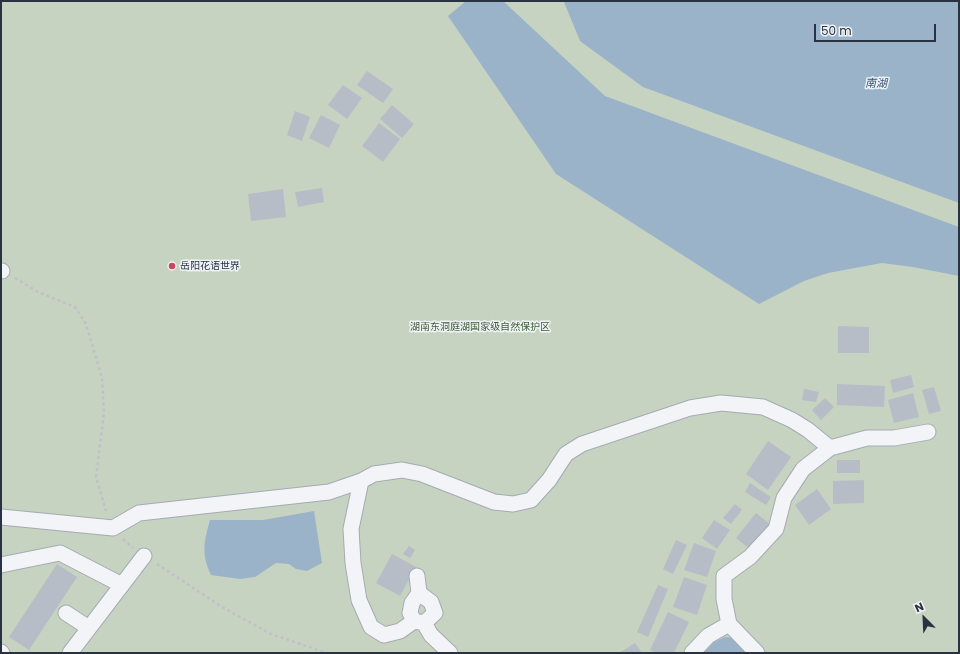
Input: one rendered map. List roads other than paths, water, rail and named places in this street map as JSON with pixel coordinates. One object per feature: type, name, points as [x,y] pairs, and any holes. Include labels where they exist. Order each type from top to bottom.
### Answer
[{"type":"street","points":[[1,517],[113,528],[139,512],[329,492],[362,481],[374,474],[402,470],[422,474],[494,502],[513,504],[531,500],[549,480],[566,454],[582,444],[690,408],[721,403],[763,407],[792,420],[808,430],[830,448]]},
{"type":"street","points":[[757,653],[729,624],[724,599],[724,576],[750,558],[776,529],[784,498],[803,469],[830,448],[867,438],[894,438],[928,432]]},
{"type":"street","points":[[362,481],[351,529],[352,563],[359,600],[371,627],[384,635],[400,631],[435,613],[431,602],[419,593]]},
{"type":"street","points":[[1,565],[60,553],[122,585]]},
{"type":"street","points":[[70,653],[144,556]]},
{"type":"street","points":[[417,576],[419,593],[412,603],[410,613],[450,653]]},
{"type":"street","points":[[66,613],[89,628]]},
{"type":"street","points":[[692,653],[708,636],[729,624]]},
{"type":"water","points":[[466,1],[503,1],[605,96],[959,227],[959,276],[913,267],[882,263],[828,273],[804,281],[759,304],[556,174],[448,16]]},
{"type":"water","name":"南湖","points":[[959,1],[959,203],[643,87],[580,41],[564,2]]},
{"type":"water","points":[[314,511],[322,563],[307,571],[296,569],[289,564],[276,563],[255,577],[240,579],[211,575],[204,548],[210,520],[263,520]]},
{"type":"water","points":[[725,637],[733,638],[746,653],[704,653],[713,643]]},
{"type":"place","name":"岳阳花语世界","points":[[172,266]]},
{"type":"park label","name":"湖南东洞庭湖国家级自然保护区","points":[[480,327]]}]
